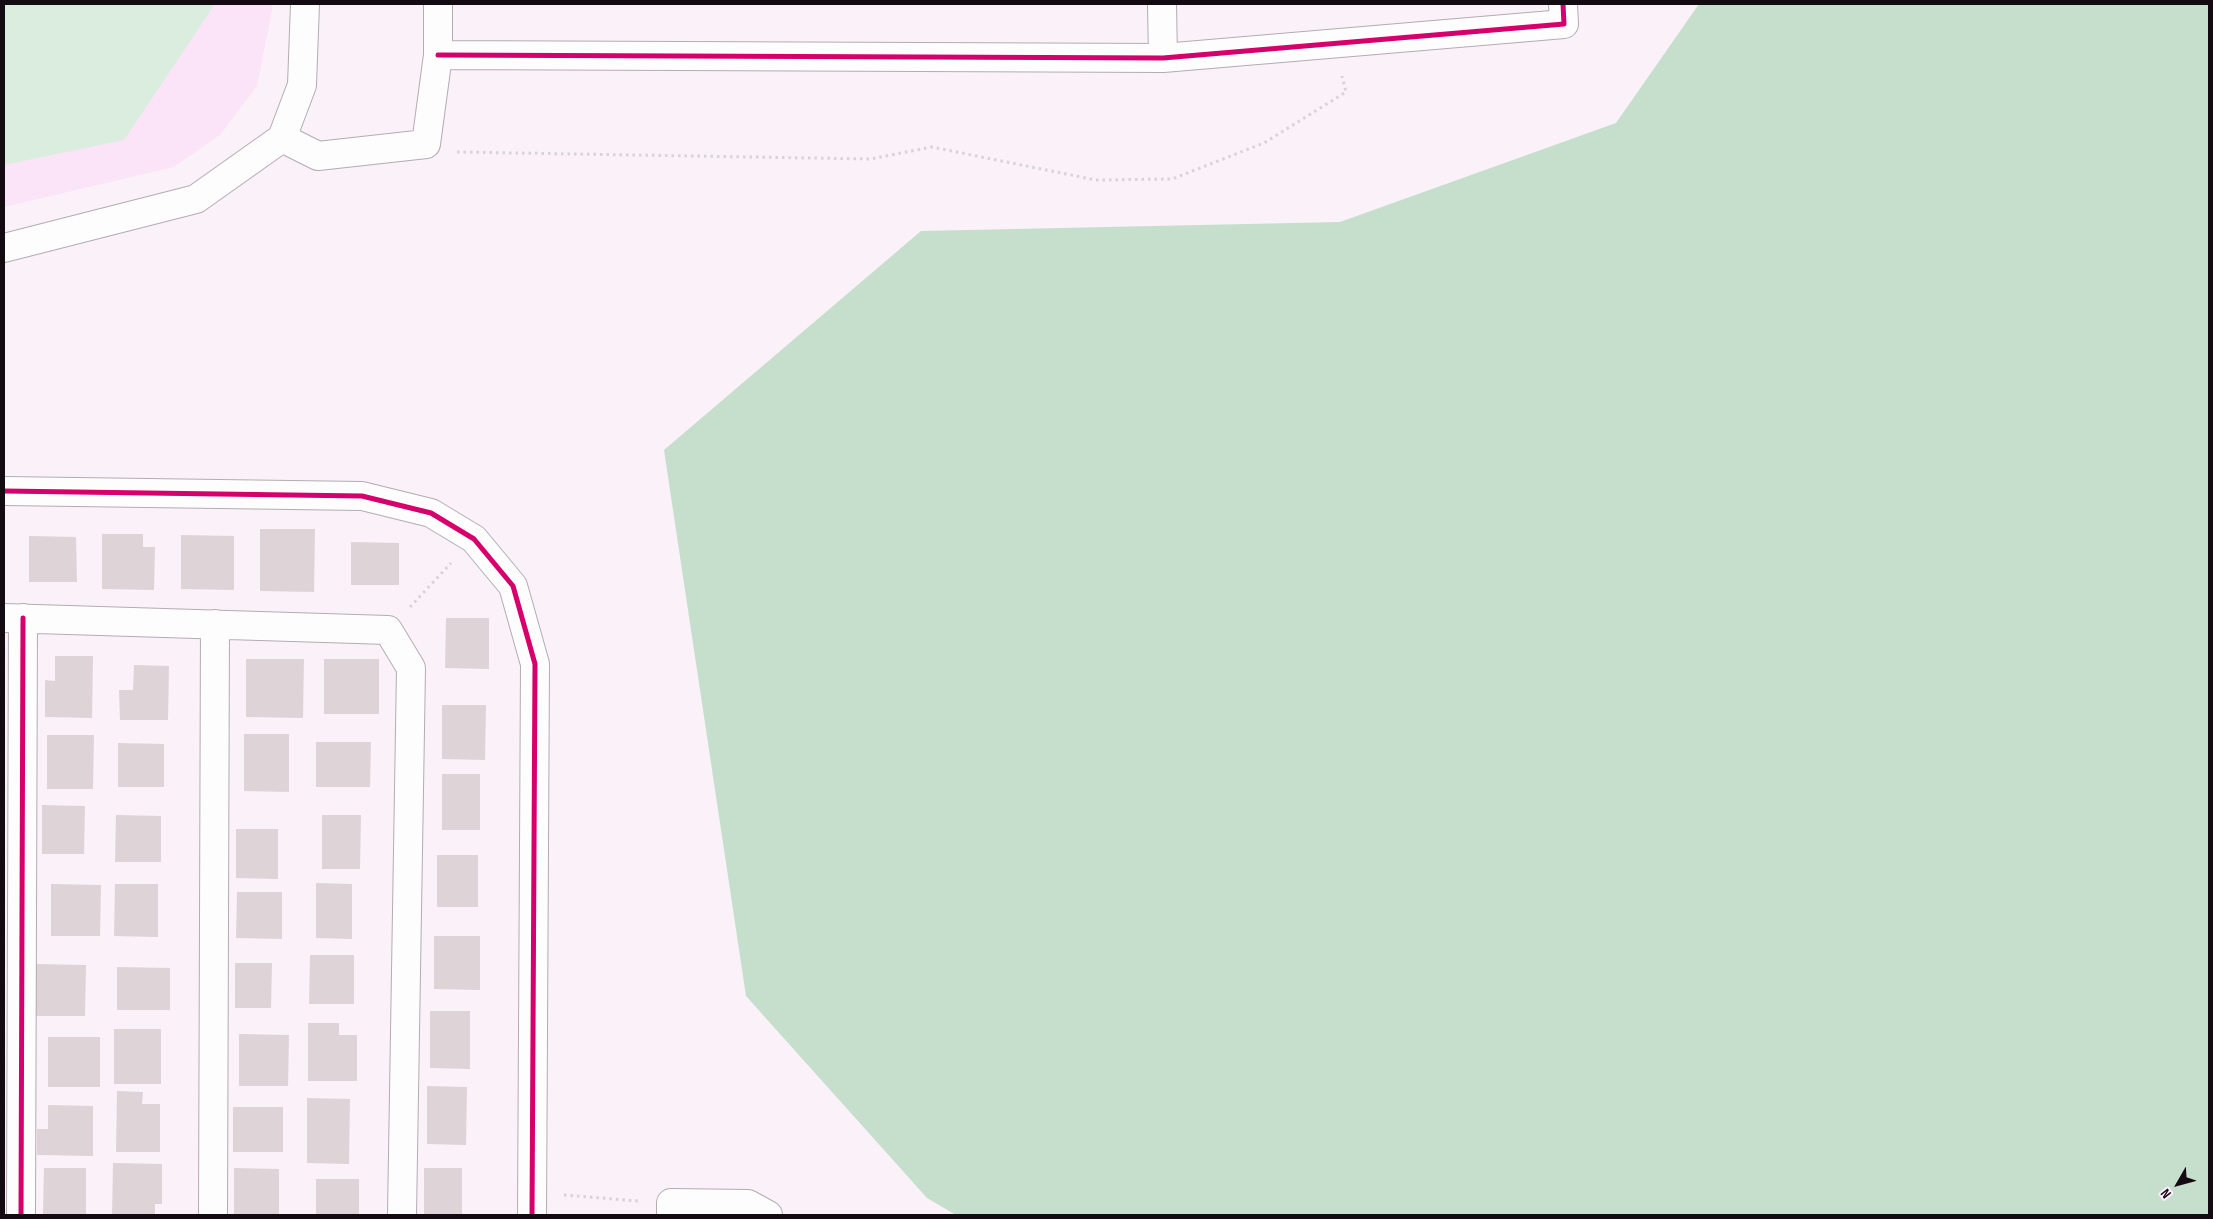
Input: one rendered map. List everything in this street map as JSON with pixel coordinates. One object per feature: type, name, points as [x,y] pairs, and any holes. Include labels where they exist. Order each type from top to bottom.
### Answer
[{"type":"street","points":[[4,248],[196,198],[282,138],[302,85],[304,4]]},
{"type":"street","points":[[282,138],[318,156],[426,144],[438,55],[438,4]]},
{"type":"street","points":[[1162,4],[1163,58]]},
{"type":"street","points":[[438,55],[1163,58],[1564,24],[1563,4]]},
{"type":"street","points":[[4,491],[362,496],[431,512],[474,539],[513,586],[534,664],[532,1204]]},
{"type":"street","points":[[21,1215],[13,618],[388,630],[411,668],[402,1215]]},
{"type":"street","points":[[213,1215],[215,624]]},
{"type":"street","points":[[671,1209],[748,1204],[768,1215]]},
{"type":"path","points":[[426,144],[453,152],[870,159],[932,147],[1096,180],[1172,179],[1264,143],[1346,92],[1335,44]]},
{"type":"path","points":[[388,630],[474,539]]},
{"type":"path","points":[[532,1204],[671,1209]]},
{"type":"shaded area","points":[[4,4],[272,4],[272,11],[257,86],[220,135],[174,167],[4,207]]},
{"type":"green space","points":[[4,4],[215,4],[124,140],[4,165]]},
{"type":"green space","points":[[1699,4],[2209,4],[2209,1215],[956,1215],[927,1198],[746,996],[664,450],[921,231],[1340,222],[1616,123]]},
{"type":"building","points":[[260,529],[315,529],[314,592],[260,591]]},
{"type":"building","points":[[102,534],[143,534],[143,547],[155,547],[154,590],[102,589]]},
{"type":"building","points":[[181,535],[234,536],[234,590],[181,589]]},
{"type":"building","points":[[29,536],[76,537],[77,582],[29,582]]},
{"type":"building","points":[[351,542],[399,543],[399,585],[351,585]]},
{"type":"building","points":[[446,618],[489,618],[489,669],[445,668]]},
{"type":"building","points":[[55,656],[93,656],[92,718],[45,717],[45,680],[55,681]]},
{"type":"building","points":[[246,659],[304,659],[303,718],[246,717]]},
{"type":"building","points":[[324,659],[379,659],[379,714],[324,714]]},
{"type":"building","points":[[134,665],[169,666],[168,720],[120,720],[119,690],[133,690]]},
{"type":"building","points":[[442,705],[486,705],[485,760],[442,759]]},
{"type":"building","points":[[244,734],[289,734],[289,792],[244,791]]},
{"type":"building","points":[[47,735],[94,735],[93,789],[47,789]]},
{"type":"building","points":[[316,742],[371,742],[370,787],[316,787]]},
{"type":"building","points":[[118,743],[164,744],[164,787],[118,787]]},
{"type":"building","points":[[442,774],[480,774],[480,830],[442,830]]},
{"type":"building","points":[[42,805],[85,806],[84,854],[42,854]]},
{"type":"building","points":[[116,815],[161,816],[161,862],[115,862]]},
{"type":"building","points":[[322,815],[361,815],[360,869],[322,869]]},
{"type":"building","points":[[236,829],[278,829],[278,879],[236,878]]},
{"type":"building","points":[[437,855],[478,855],[478,907],[437,907]]},
{"type":"building","points":[[316,883],[352,884],[352,939],[316,938]]},
{"type":"building","points":[[51,884],[101,885],[100,936],[51,936]]},
{"type":"building","points":[[115,884],[158,884],[158,937],[114,936]]},
{"type":"building","points":[[237,892],[282,892],[282,939],[236,938]]},
{"type":"building","points":[[434,936],[480,936],[480,990],[434,989]]},
{"type":"building","points":[[310,955],[354,955],[354,1004],[309,1004]]},
{"type":"building","points":[[235,963],[272,963],[271,1008],[235,1008]]},
{"type":"building","points":[[36,964],[86,965],[85,1016],[36,1016]]},
{"type":"building","points":[[117,967],[170,968],[170,1010],[117,1010]]},
{"type":"building","points":[[430,1011],[470,1011],[470,1069],[430,1068]]},
{"type":"building","points":[[308,1023],[339,1023],[339,1035],[357,1035],[357,1081],[308,1081]]},
{"type":"building","points":[[114,1029],[161,1029],[161,1084],[114,1084]]},
{"type":"building","points":[[239,1034],[289,1035],[288,1086],[239,1086]]},
{"type":"building","points":[[48,1037],[100,1037],[100,1087],[48,1087]]},
{"type":"building","points":[[427,1086],[467,1087],[466,1145],[427,1144]]},
{"type":"building","points":[[117,1091],[143,1092],[142,1104],[160,1104],[160,1152],[116,1152]]},
{"type":"building","points":[[307,1098],[350,1099],[349,1164],[307,1163]]},
{"type":"building","points":[[48,1105],[93,1106],[93,1156],[37,1155],[37,1129],[48,1129]]},
{"type":"building","points":[[233,1107],[283,1107],[283,1152],[233,1152]]},
{"type":"building","points":[[113,1163],[162,1164],[162,1204],[155,1204],[155,1215],[112,1215]]},
{"type":"building","points":[[44,1168],[86,1168],[86,1215],[43,1215]]},
{"type":"building","points":[[234,1168],[279,1169],[279,1215],[234,1215]]},
{"type":"building","points":[[424,1168],[462,1168],[462,1215],[424,1215]]},
{"type":"building","points":[[316,1179],[359,1179],[359,1215],[316,1215]]},
{"type":"cycle path","points":[[438,55],[1163,58],[1564,24],[1563,4]]},
{"type":"cycle path","points":[[4,491],[362,496],[431,513],[474,539],[513,586],[535,664],[532,1215]]},
{"type":"cycle path","points":[[21,1215],[23,618]]}]
